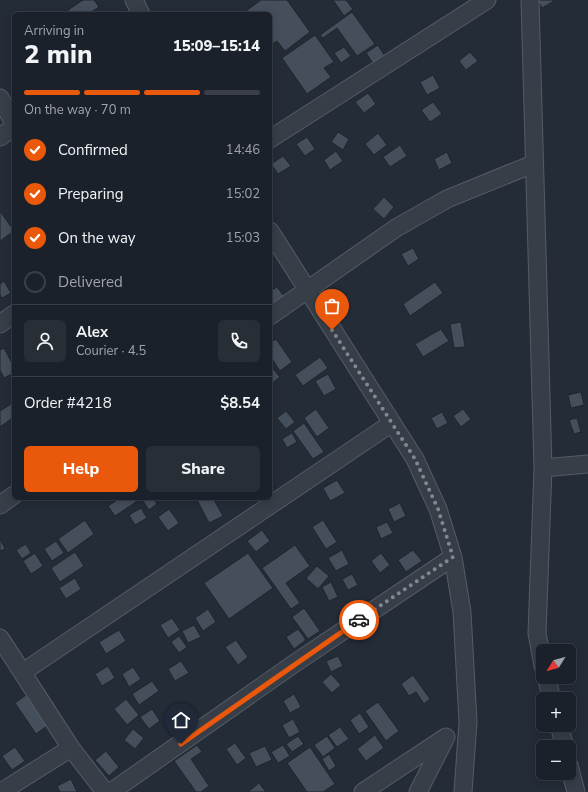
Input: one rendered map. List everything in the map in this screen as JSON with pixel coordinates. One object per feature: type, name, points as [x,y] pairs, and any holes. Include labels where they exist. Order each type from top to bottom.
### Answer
[{"type":"street","points":[[134,0],[140,12]]},
{"type":"street","points":[[272,138],[487,0]]},
{"type":"street","points":[[530,0],[543,468],[537,633],[539,644]]},
{"type":"street","points":[[0,98],[12,119]]},
{"type":"street","points":[[0,138],[12,129]]},
{"type":"street","points":[[272,315],[396,228],[447,199],[534,164]]},
{"type":"street","points":[[272,233],[307,291],[415,459],[438,509],[453,557],[462,612],[468,722],[463,792]]},
{"type":"street","points":[[0,324],[12,315]]},
{"type":"street","points":[[23,672],[392,423]]},
{"type":"street","points":[[543,468],[587,460]]},
{"type":"street","points":[[0,505],[12,496]]},
{"type":"street","points":[[111,792],[295,663],[453,557]]},
{"type":"street","points":[[0,638],[71,748],[105,792]]},
{"type":"street","points":[[363,792],[468,722]]},
{"type":"street","points":[[418,792],[446,738]]},
{"type":"street","points":[[1,792],[71,748]]},
{"type":"street","points":[[573,780],[576,792]]},
{"type":"building","points":[[83,0],[94,0],[99,7],[91,12],[70,12],[68,10]]},
{"type":"building","points":[[261,0],[287,0],[310,32],[285,51],[277,41],[272,45],[272,12],[244,12]]},
{"type":"building","points":[[333,0],[346,0],[353,9],[344,16]]},
{"type":"building","points":[[537,0],[554,0],[554,1],[542,8]]},
{"type":"building","points":[[352,12],[375,44],[357,56],[337,28],[323,38],[320,35]]},
{"type":"building","points":[[315,35],[334,62],[324,68],[331,77],[307,94],[282,58]]},
{"type":"building","points":[[378,45],[386,58],[375,66],[366,53]]},
{"type":"building","points":[[344,47],[351,56],[341,63],[334,53]]},
{"type":"building","points":[[470,52],[478,61],[466,70],[459,61]]},
{"type":"building","points":[[433,75],[440,88],[427,95],[420,82]]},
{"type":"building","points":[[368,93],[376,104],[364,113],[355,102]]},
{"type":"building","points":[[433,102],[442,114],[430,122],[421,110]]},
{"type":"building","points":[[338,132],[349,139],[343,150],[331,142]]},
{"type":"building","points":[[378,133],[387,145],[374,155],[365,144]]},
{"type":"building","points":[[307,137],[315,149],[305,156],[296,144]]},
{"type":"building","points":[[400,145],[407,156],[390,167],[383,157]]},
{"type":"building","points":[[336,151],[343,161],[330,170],[324,160]]},
{"type":"building","points":[[447,152],[452,163],[439,170],[434,159]]},
{"type":"building","points":[[283,156],[291,166],[278,174],[272,163]]},
{"type":"building","points":[[384,197],[394,207],[384,219],[373,209]]},
{"type":"building","points":[[0,211],[12,228],[12,232],[0,241]]},
{"type":"building","points":[[413,248],[419,259],[408,266],[401,254]]},
{"type":"building","points":[[4,281],[11,293],[2,298],[0,295],[0,284]]},
{"type":"building","points":[[435,282],[443,293],[410,316],[403,304]]},
{"type":"building","points":[[277,287],[284,296],[272,305],[272,290]]},
{"type":"building","points":[[461,322],[465,347],[454,348],[450,324]]},
{"type":"building","points":[[441,329],[449,341],[423,357],[415,344]]},
{"type":"building","points":[[276,339],[292,362],[280,371],[272,359],[272,342]]},
{"type":"building","points":[[4,348],[12,363],[12,374],[4,378],[0,370],[0,350]]},
{"type":"building","points":[[320,357],[328,368],[303,386],[295,375]]},
{"type":"building","points":[[272,367],[280,377],[272,383]]},
{"type":"building","points":[[328,374],[336,389],[324,396],[315,381]]},
{"type":"building","points":[[581,392],[584,405],[571,408],[568,395]]},
{"type":"building","points":[[12,403],[12,418],[0,427],[0,411]]},
{"type":"building","points":[[316,409],[329,428],[317,437],[304,418]]},
{"type":"building","points":[[463,409],[471,419],[461,427],[453,416]]},
{"type":"building","points":[[286,411],[295,422],[286,429],[277,418]]},
{"type":"building","points":[[442,412],[448,423],[437,429],[431,418]]},
{"type":"building","points":[[577,418],[581,432],[574,434],[569,420]]},
{"type":"building","points":[[304,423],[324,452],[313,459],[293,431]]},
{"type":"building","points":[[292,433],[297,442],[287,448],[282,439]]},
{"type":"building","points":[[337,480],[345,493],[330,501],[323,488]]},
{"type":"building","points":[[117,500],[134,500],[136,502],[115,516],[108,506]]},
{"type":"building","points":[[142,500],[154,500],[157,504],[149,510]]},
{"type":"building","points":[[197,500],[214,500],[223,516],[209,523]]},
{"type":"building","points":[[400,503],[406,516],[394,522],[388,509]]},
{"type":"building","points":[[141,508],[147,518],[135,525],[129,515]]},
{"type":"building","points":[[169,509],[179,523],[168,531],[158,517]]},
{"type":"building","points":[[85,520],[94,534],[68,553],[58,539]]},
{"type":"building","points":[[323,520],[337,542],[326,549],[312,527]]},
{"type":"building","points":[[387,522],[393,533],[381,539],[376,527]]},
{"type":"building","points":[[262,530],[270,541],[256,552],[247,541]]},
{"type":"building","points":[[0,538],[5,549],[0,551]]},
{"type":"building","points":[[56,541],[64,553],[52,561],[44,549]]},
{"type":"building","points":[[26,544],[31,553],[22,559],[16,550]]},
{"type":"building","points":[[295,545],[310,566],[286,583],[300,603],[291,609],[262,568]]},
{"type":"building","points":[[342,550],[349,564],[336,571],[328,558]]},
{"type":"building","points":[[413,550],[422,561],[406,572],[398,560]]},
{"type":"building","points":[[75,552],[84,566],[60,582],[51,568]]},
{"type":"building","points":[[35,553],[43,566],[31,574],[23,561]]},
{"type":"building","points":[[248,553],[273,588],[229,619],[204,583]]},
{"type":"building","points":[[381,553],[390,565],[380,573],[371,561]]},
{"type":"building","points":[[317,566],[329,576],[318,589],[306,578]]},
{"type":"building","points":[[352,574],[358,585],[348,590],[342,579]]},
{"type":"building","points":[[75,578],[81,589],[66,599],[59,588]]},
{"type":"building","points":[[331,582],[338,597],[329,601],[322,587]]},
{"type":"building","points":[[304,608],[320,631],[308,639],[292,617]]},
{"type":"building","points":[[208,609],[216,622],[203,631],[195,618]]},
{"type":"building","points":[[172,618],[180,630],[168,638],[160,625]]},
{"type":"building","points":[[194,625],[201,637],[188,643],[182,631]]},
{"type":"building","points":[[298,629],[306,640],[294,649],[286,637]]},
{"type":"building","points":[[119,630],[126,641],[106,654],[99,642]]},
{"type":"building","points":[[179,636],[187,647],[179,653],[171,642]]},
{"type":"building","points":[[236,640],[248,657],[238,665],[225,647]]},
{"type":"building","points":[[338,656],[343,666],[331,672],[326,661]]},
{"type":"building","points":[[181,661],[189,673],[175,681],[168,669]]},
{"type":"building","points":[[108,666],[115,678],[102,686],[95,674]]},
{"type":"building","points":[[133,667],[141,679],[129,687],[122,674]]},
{"type":"building","points":[[331,674],[341,685],[332,693],[322,682]]},
{"type":"building","points":[[413,675],[430,699],[424,704],[416,692],[409,696],[401,684]]},
{"type":"building","points":[[152,681],[159,691],[139,705],[132,694]]},
{"type":"building","points":[[294,694],[301,707],[290,713],[283,701]]},
{"type":"building","points":[[26,695],[47,726],[36,734],[15,703]]},
{"type":"building","points":[[126,699],[139,715],[127,725],[114,709]]},
{"type":"building","points":[[378,702],[399,731],[386,741],[365,711]]},
{"type":"building","points":[[152,709],[160,721],[149,729],[140,717]]},
{"type":"building","points":[[360,713],[369,727],[359,734],[350,720]]},
{"type":"building","points":[[293,719],[300,732],[289,738],[282,725]]},
{"type":"building","points":[[340,727],[349,739],[337,747],[328,735]]},
{"type":"building","points":[[133,729],[144,738],[135,749],[124,740]]},
{"type":"building","points":[[375,735],[384,748],[366,761],[357,749]]},
{"type":"building","points":[[298,736],[304,744],[292,752],[286,744]]},
{"type":"building","points":[[327,736],[335,748],[323,757],[314,745]]},
{"type":"building","points":[[235,743],[246,758],[237,765],[226,749]]},
{"type":"building","points":[[197,745],[202,752],[191,759],[209,786],[201,792],[196,792],[174,761]]},
{"type":"building","points":[[283,745],[290,756],[278,763],[271,752]]},
{"type":"building","points":[[265,746],[272,760],[256,767],[249,753]]},
{"type":"building","points":[[15,747],[25,761],[12,770],[2,756]]},
{"type":"building","points":[[310,747],[335,784],[323,792],[307,792],[287,763]]},
{"type":"building","points":[[106,751],[119,767],[109,776],[95,760]]},
{"type":"building","points":[[329,754],[336,766],[329,771],[322,759]]},
{"type":"building","points":[[71,779],[77,792],[60,792],[57,786]]},
{"type":"building","points":[[259,783],[266,792],[248,792]]},
{"type":"way so far","points":[[332,330],[415,459],[438,509],[453,557],[359,620]]},
{"type":"route","points":[[181,744],[295,663],[359,620]]}]
